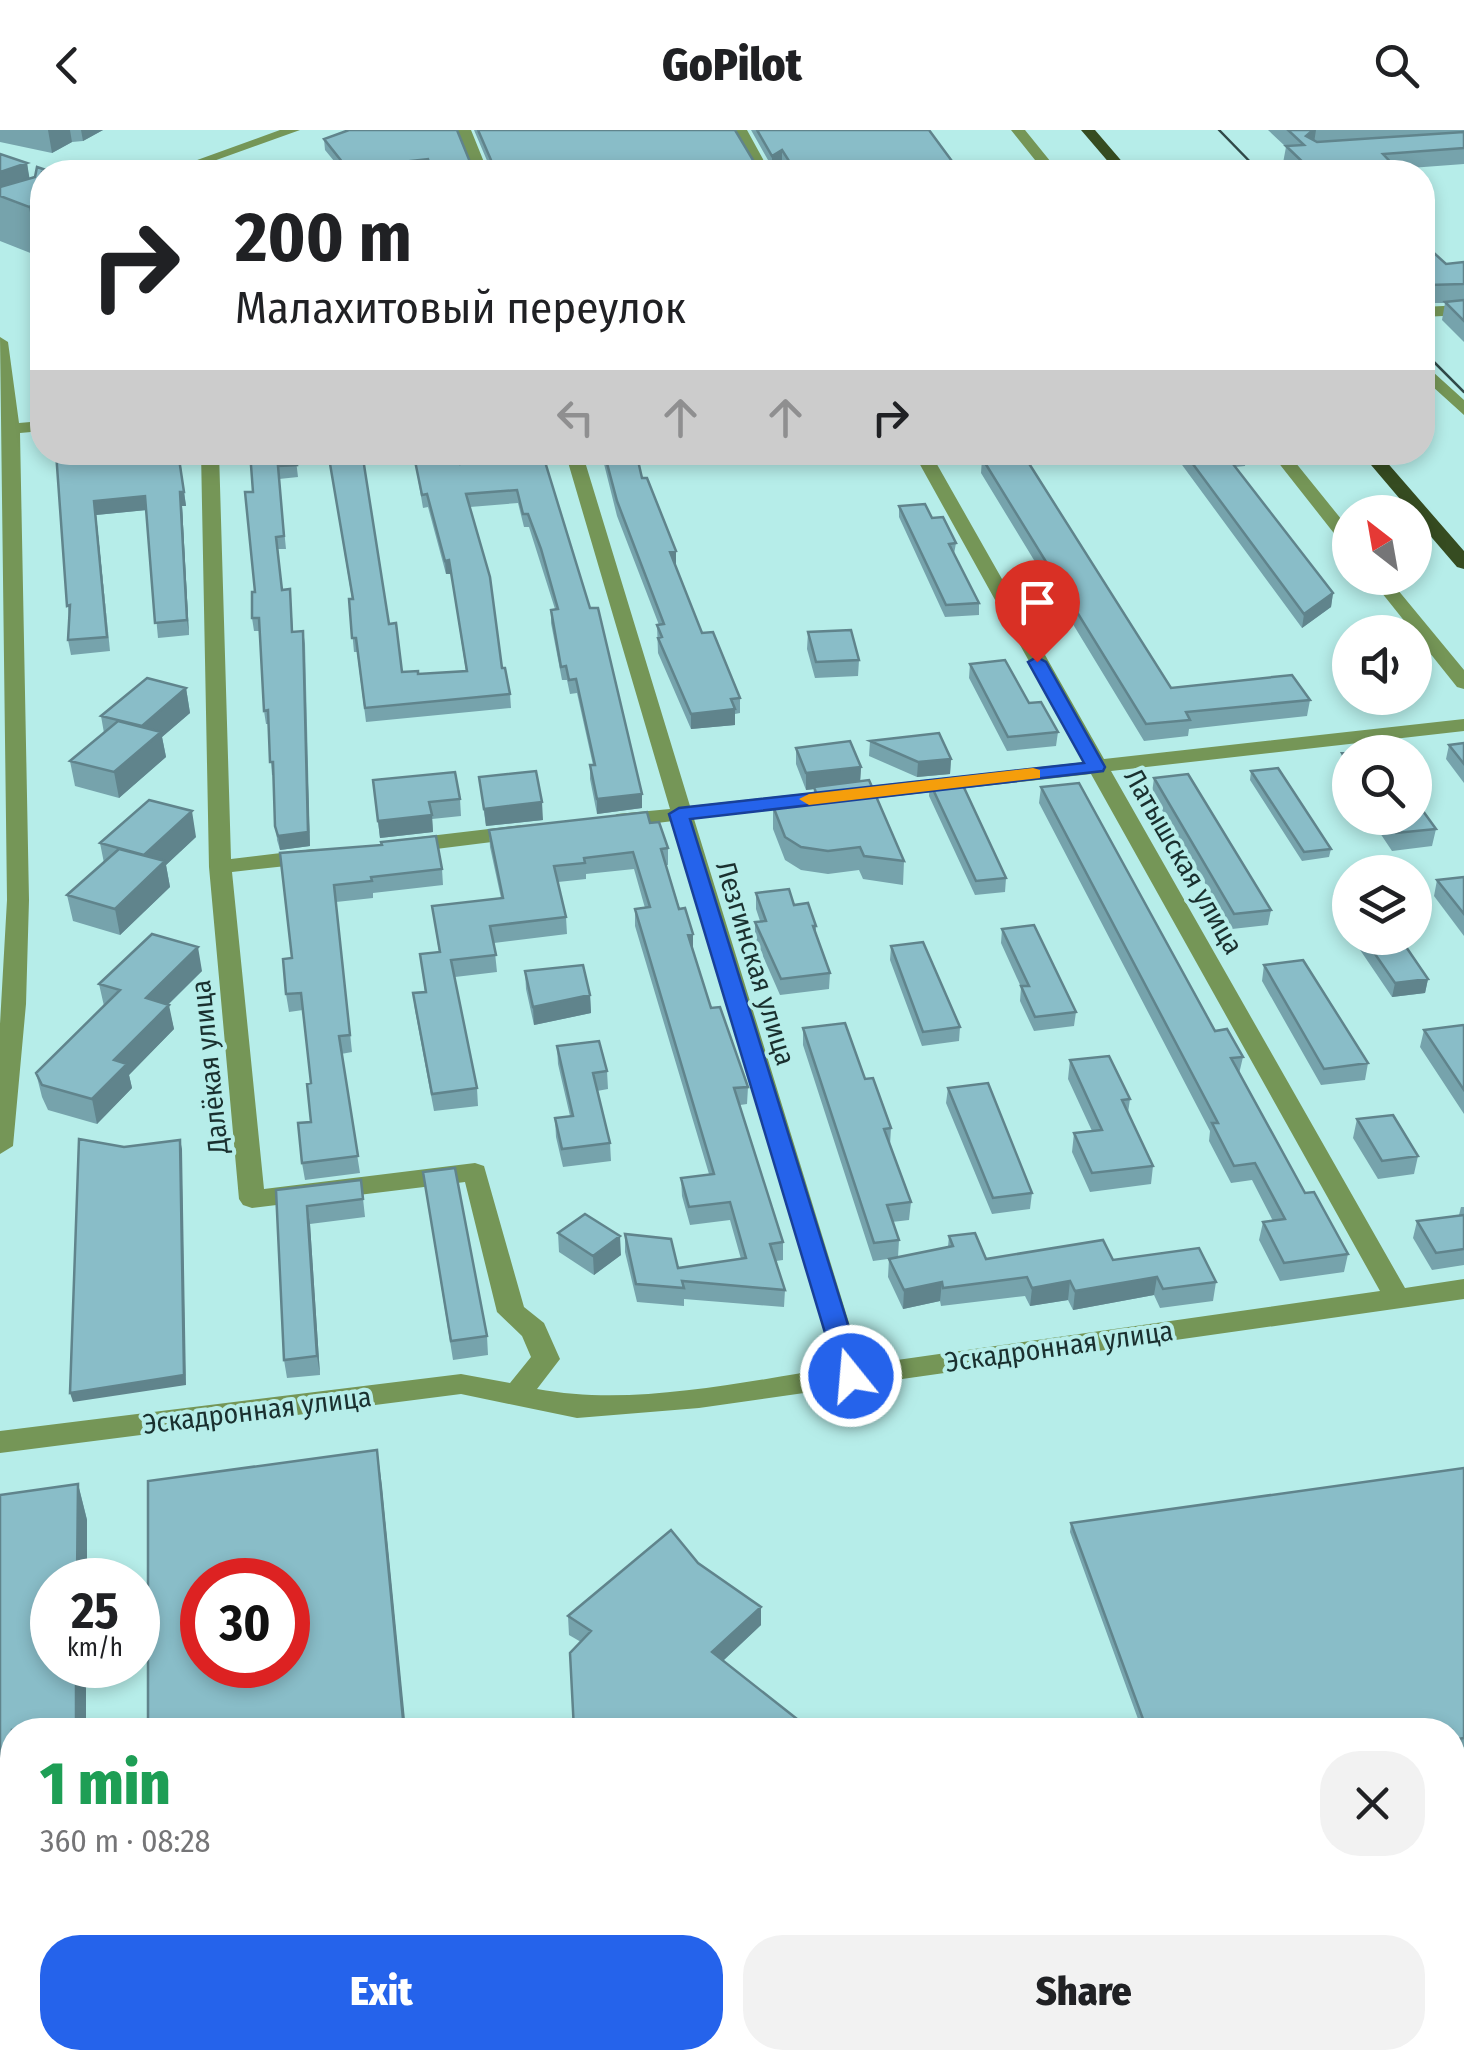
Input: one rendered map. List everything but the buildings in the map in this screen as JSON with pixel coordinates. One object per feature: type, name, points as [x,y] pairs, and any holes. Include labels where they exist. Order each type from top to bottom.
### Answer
[{"type":"main road","points":[[1088,130],[1114,160]]},
{"type":"main road","points":[[1379,465],[1464,563]]},
{"type":"street","points":[[206,160],[293,130]]},
{"type":"street","points":[[464,130],[476,160]]},
{"type":"street","points":[[740,130],[756,160]]},
{"type":"street","points":[[1018,130],[1042,160]]},
{"type":"street","points":[[1435,311],[1464,310]]},
{"type":"street","points":[[0,342],[12,428],[18,900],[14,1004],[0,1146]]},
{"type":"street","points":[[1435,380],[1464,410]]},
{"type":"street","points":[[12,428],[30,427]]},
{"type":"street","name":"Далёкая улица","points":[[210,465],[220,867],[252,1199],[475,1172],[512,1312],[534,1330],[546,1359],[515,1396]]},
{"type":"street","name":"Лезгинская улица","points":[[577,465],[851,1376]]},
{"type":"street","name":"Латышская улица","points":[[927,465],[1398,1298]]},
{"type":"street","points":[[1288,465],[1332,520]]},
{"type":"street","points":[[1393,595],[1464,682]]},
{"type":"street","points":[[603,823],[1464,725]]},
{"type":"street","points":[[374,849],[546,829]]},
{"type":"street","points":[[220,867],[336,854]]},
{"type":"street","name":"Эскадронная улица","points":[[0,1442],[461,1384],[577,1407],[699,1398],[1464,1289]]},
{"type":"tram line","points":[[1219,130],[1248,160]]},
{"type":"tram line","points":[[1435,363],[1464,392]]},
{"type":"slow traffic","points":[[809,799],[1033,774]]},
{"type":"route","points":[[851,1376],[679,814],[1096,767],[1037,662]]}]
